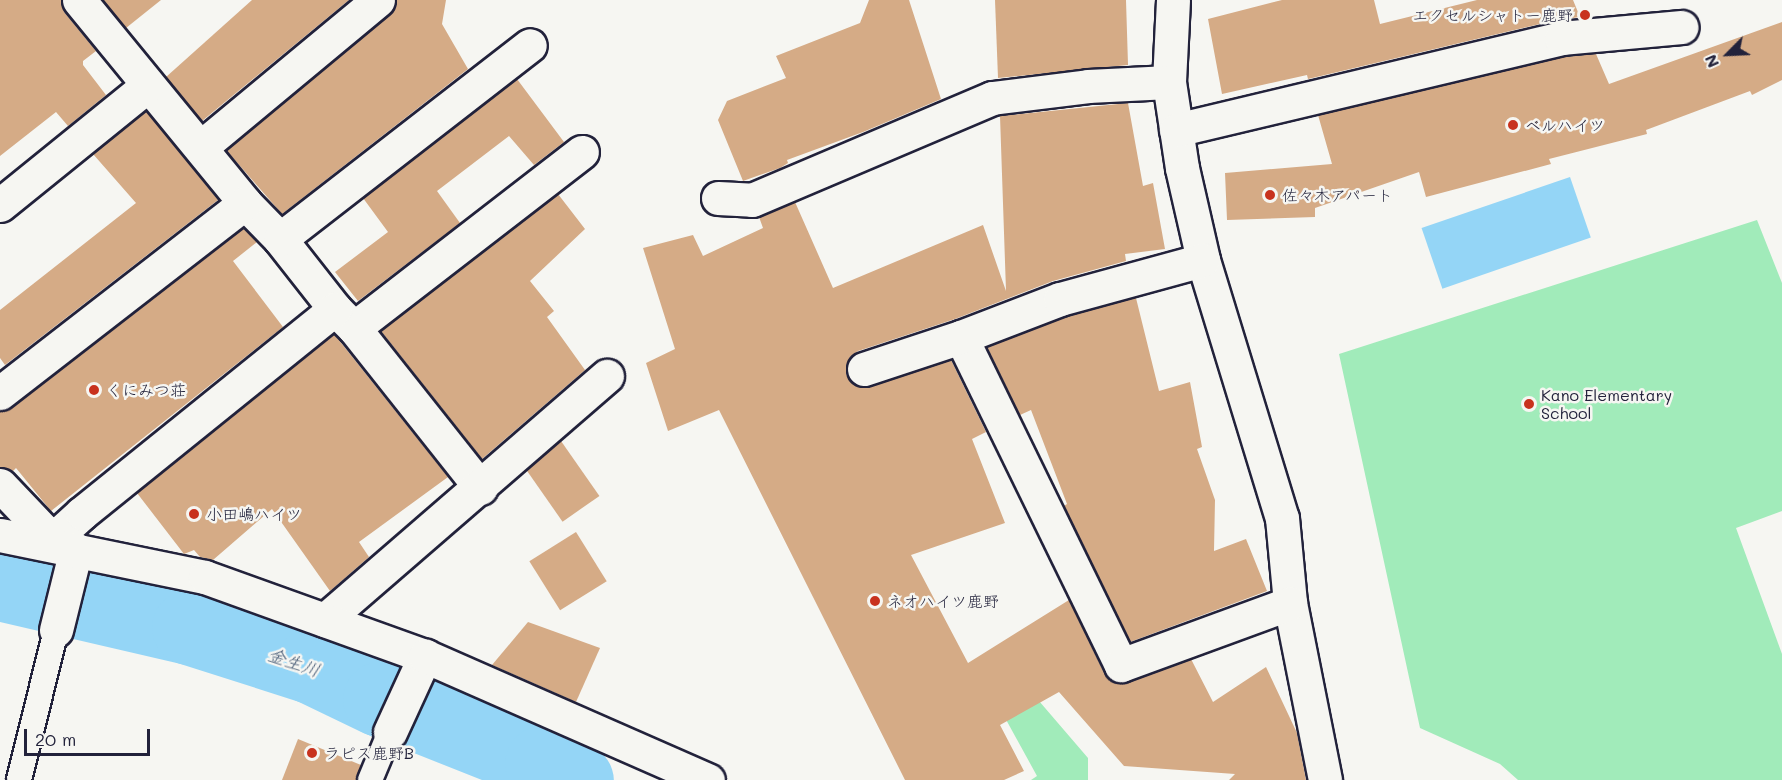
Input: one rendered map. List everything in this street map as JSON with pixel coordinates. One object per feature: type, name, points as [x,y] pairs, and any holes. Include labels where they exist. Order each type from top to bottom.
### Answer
[{"type":"street","points":[[79,0],[147,86],[201,147],[245,202],[280,239],[481,488]]},
{"type":"street","points":[[201,147],[378,0]]},
{"type":"street","points":[[1173,0],[1169,82],[1182,168],[1203,260],[1282,518],[1290,603],[1325,780]]},
{"type":"street","points":[[1176,130],[1561,39],[1681,27]]},
{"type":"street","points":[[280,239],[530,45]]},
{"type":"street","points":[[718,198],[752,200],[992,98],[1088,86],[1169,82]]},
{"type":"street","points":[[0,205],[147,86]]},
{"type":"street","points":[[56,630],[67,585],[62,546],[82,513],[345,318],[582,152]]},
{"type":"street","points":[[0,393],[245,202]]},
{"type":"street","points":[[864,369],[961,337],[1060,299],[1203,260]]},
{"type":"street","points":[[961,337],[1121,665],[1290,603]]},
{"type":"street","points":[[325,620],[481,488],[607,376]]},
{"type":"street","points":[[0,485],[43,530],[62,546]]},
{"type":"street","points":[[0,535],[205,577],[425,656],[708,780]]},
{"type":"street","points":[[390,732],[425,656]]},
{"type":"lane","points":[[19,780],[56,630]]},
{"type":"lane","points":[[370,780],[390,732]]},
{"type":"green space","name":"Kano Elementary School","points":[[1757,220],[1782,283],[1782,511],[1736,528],[1782,654],[1782,780],[1518,780],[1500,764],[1420,728],[1339,354]]},
{"type":"green space","points":[[1021,680],[1088,758],[1088,780],[1031,780],[1037,776],[992,694]]},
{"type":"water","points":[[1570,177],[1591,238],[1442,289],[1422,228]]},
{"type":"building","points":[[0,0],[61,0],[64,12],[96,51],[83,61],[83,65],[106,95],[68,126],[56,112],[0,156]]},
{"type":"building","points":[[103,0],[161,0],[126,28]]},
{"type":"building","points":[[252,0],[349,0],[202,121],[166,77]]},
{"type":"building","points":[[396,0],[446,0],[442,24],[468,69],[282,214],[226,150],[390,14]]},
{"type":"building","points":[[869,0],[909,0],[941,99],[863,132],[787,160],[788,163],[780,168],[743,181],[718,120],[727,101],[786,78],[776,56],[860,23]]},
{"type":"building","points":[[995,0],[1126,0],[1128,65],[998,78]]},
{"type":"building","points":[[1282,0],[1374,0],[1380,24],[1477,0],[1573,0],[1580,17],[1557,20],[1308,79],[1307,75],[1222,94],[1208,19]]},
{"type":"building","points":[[1782,22],[1782,80],[1752,95],[1750,91],[1646,130],[1647,134],[1549,159],[1551,164],[1426,197],[1419,172],[1315,208],[1315,217],[1227,220],[1225,173],[1332,164],[1318,115],[1564,57],[1596,54],[1609,84]]},
{"type":"building","points":[[517,79],[564,142],[534,165],[509,136],[437,191],[460,223],[358,301],[335,272],[388,232],[363,198]]},
{"type":"building","points":[[1128,103],[1143,186],[1153,183],[1165,249],[1125,254],[1126,261],[1053,281],[955,319],[858,351],[850,357],[846,366],[846,374],[852,383],[861,387],[869,387],[951,360],[986,432],[972,439],[1005,523],[911,555],[968,663],[1069,600],[1104,673],[1118,683],[1127,683],[1191,659],[1213,702],[1266,667],[1297,733],[1306,780],[1229,780],[1235,774],[1124,766],[1059,692],[1000,725],[1024,771],[1004,780],[905,780],[719,410],[668,431],[646,363],[675,349],[643,248],[693,235],[703,256],[763,228],[759,217],[795,202],[833,288],[983,225],[1006,291],[1000,116]]},
{"type":"building","points":[[146,111],[218,200],[5,365],[0,358],[0,310],[136,203],[93,154]]},
{"type":"building","points":[[558,194],[585,229],[530,281],[554,311],[547,317],[585,370],[482,459],[381,331]]},
{"type":"building","points":[[243,228],[257,242],[233,261],[283,327],[51,511],[16,468],[13,471],[0,467],[0,412],[11,408]]},
{"type":"building","points":[[1136,298],[1159,391],[1190,382],[1202,447],[1197,449],[1215,500],[1214,551],[1246,539],[1267,591],[1130,642],[1064,506],[1067,504],[1031,410],[1020,415],[987,347],[1066,317]]},
{"type":"building","points":[[334,334],[448,477],[359,542],[369,557],[330,591],[272,509],[213,560],[200,557],[194,550],[184,554],[137,493]]},
{"type":"building","points":[[561,441],[599,496],[563,522],[524,467]]},
{"type":"building","points":[[576,532],[607,581],[560,610],[529,561]]},
{"type":"building","points":[[528,622],[600,648],[576,702],[492,665]]},
{"type":"building","name":"ラピス鹿野B","points":[[298,739],[361,765],[356,780],[282,780]]},
{"type":"waterway","name":"金生川","points":[[0,583],[189,627],[311,666],[380,699],[542,763],[576,780]]},
{"type":"place","name":"エクセルシャトー鹿野","points":[[1585,15]]},
{"type":"place","name":"ベルハイツ","points":[[1513,125]]},
{"type":"place","name":"佐々木アパート","points":[[1270,195]]},
{"type":"place","name":"くにみつ荘","points":[[94,390]]},
{"type":"place","name":"Kano Elementary School","points":[[1529,404]]},
{"type":"place","name":"小田嶋ハイツ","points":[[194,514]]},
{"type":"place","name":"ネオハイツ鹿野","points":[[875,601]]},
{"type":"place","name":"ラピス鹿野B","points":[[312,753]]}]
